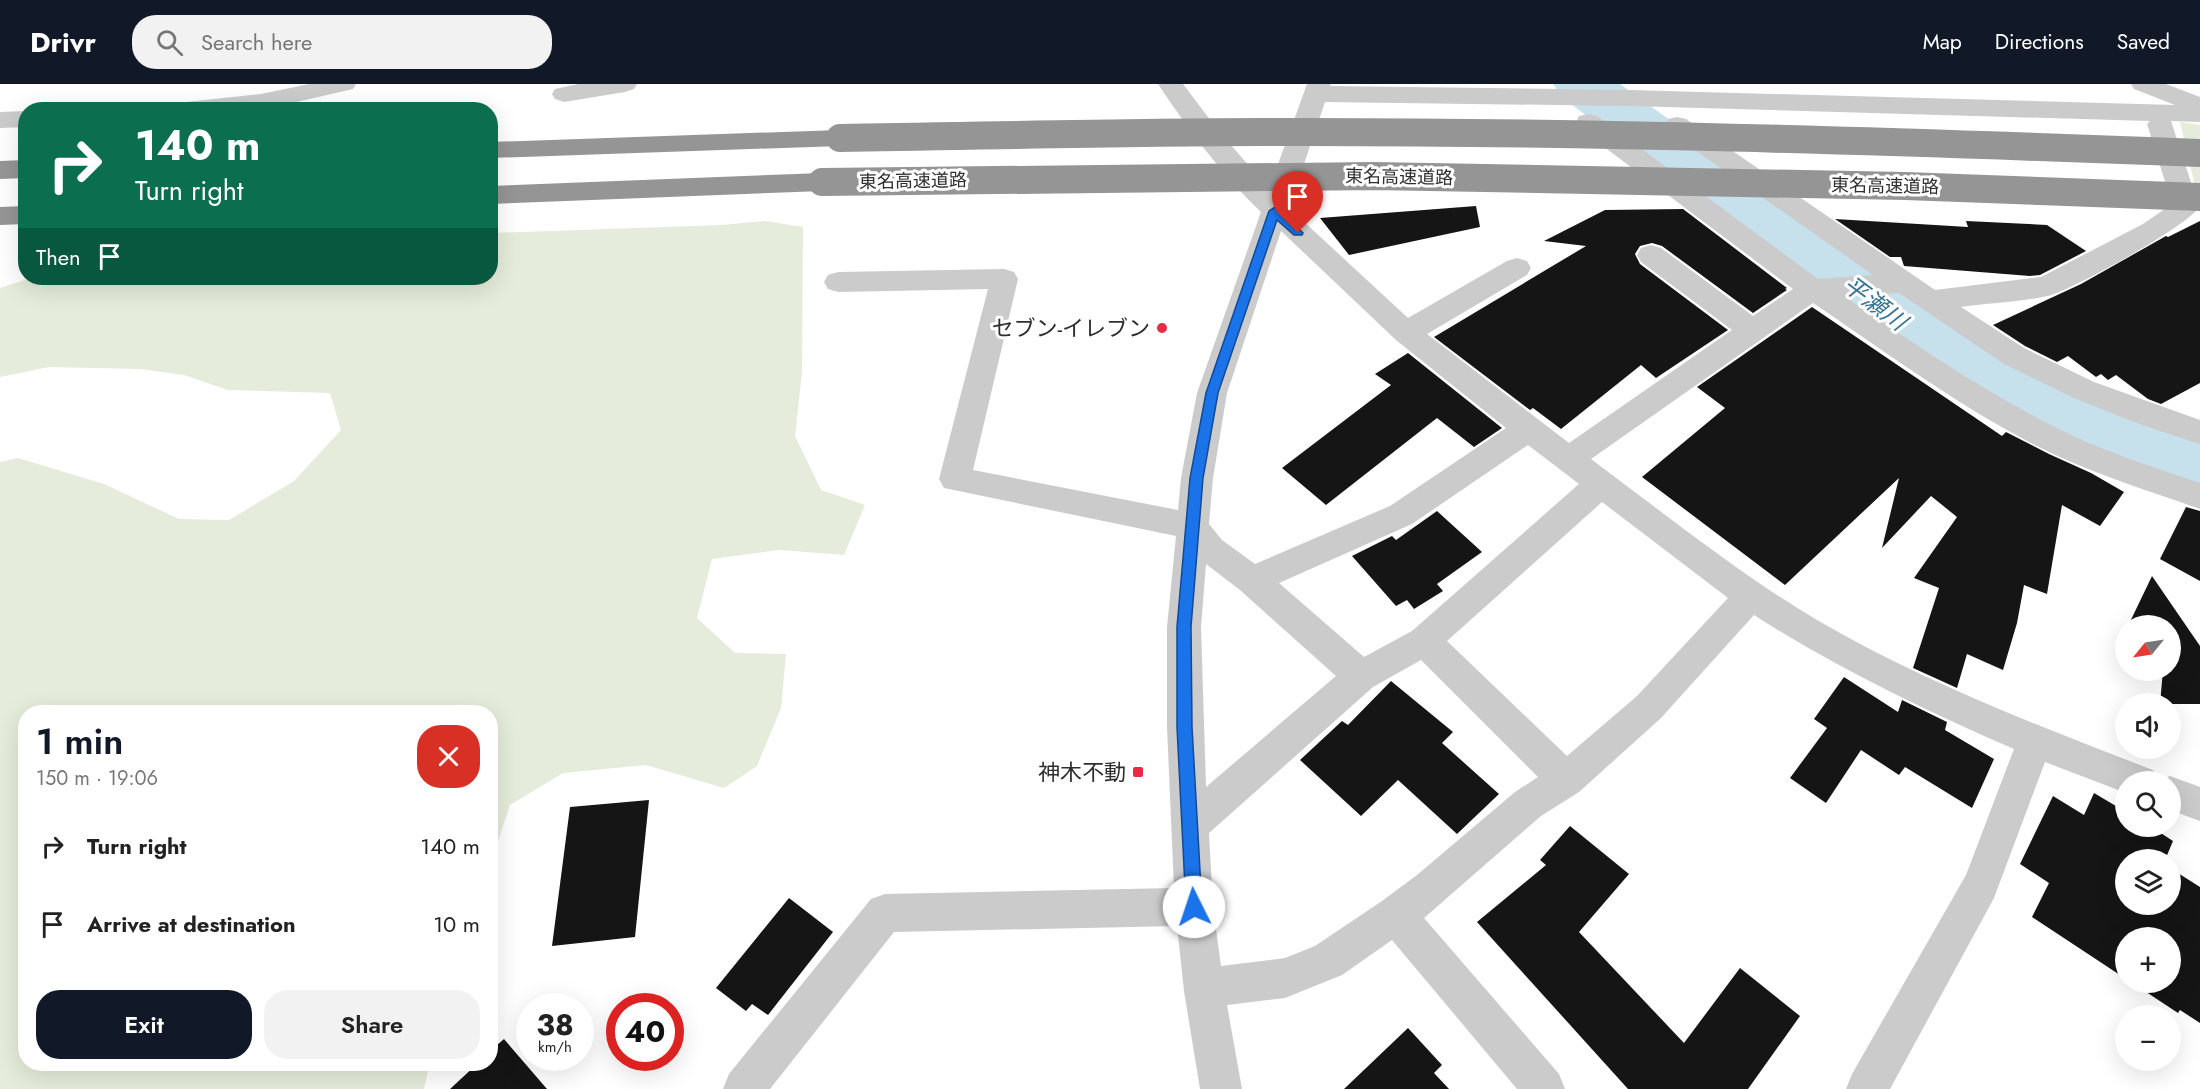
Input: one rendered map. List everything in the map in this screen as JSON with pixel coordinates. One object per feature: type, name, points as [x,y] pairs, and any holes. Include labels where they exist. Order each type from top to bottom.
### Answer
[{"type":"highway","name":"東名高速道路","points":[[498,150],[840,138],[1322,132],[1875,140],[2200,153]]},
{"type":"highway","points":[[0,170],[18,169]]},
{"type":"highway","name":"東名高速道路","points":[[498,195],[822,182],[1374,176],[1905,186],[2200,197]]},
{"type":"highway","points":[[0,216],[18,215]]},
{"type":"street","points":[[261,102],[344,84]]},
{"type":"street","points":[[564,94],[625,84]]},
{"type":"street","points":[[1170,84],[1208,135],[1275,211],[1406,333],[1528,429],[1570,458],[1751,596],[1807,631],[1928,695],[2115,772]]},
{"type":"street","points":[[2143,84],[2193,100]]},
{"type":"street","points":[[1221,1089],[1204,991],[1194,907],[1189,826],[1184,627],[1192,526],[1197,478],[1212,393],[1318,89],[1629,93],[2200,114]]},
{"type":"street","points":[[1547,91],[1813,289],[1971,396],[2042,435],[2119,468],[2200,496]]},
{"type":"street","points":[[1629,93],[1895,283],[1930,301],[2014,356],[2084,390],[2153,417],[2200,432]]},
{"type":"street","points":[[1930,301],[2047,286],[2091,264],[2168,220],[2186,207],[2157,114]]},
{"type":"street","points":[[0,120],[18,119]]},
{"type":"street","points":[[1651,255],[1754,331]]},
{"type":"street","points":[[1406,333],[1516,268]]},
{"type":"street","points":[[838,282],[1004,279],[955,479],[1192,526],[1211,550],[1252,580],[1361,676]]},
{"type":"street","points":[[1570,458],[1813,289],[1895,283]]},
{"type":"street","points":[[1252,580],[1401,515],[1528,429]]},
{"type":"street","points":[[1189,826],[1361,676],[1424,641],[1602,483]]},
{"type":"street","points":[[1204,991],[1221,986],[1237,986],[1285,978],[1328,961],[1396,915],[1431,888],[1528,804],[1566,780],[1649,707],[1751,596]]},
{"type":"street","points":[[1424,641],[1566,780]]},
{"type":"street","points":[[1867,1089],[1981,885],[2035,741]]},
{"type":"street","points":[[2181,797],[2200,804]]},
{"type":"street","points":[[744,1089],[885,913],[1194,907]]},
{"type":"street","points":[[1396,915],[1544,1089]]},
{"type":"green space","points":[[2180,122],[2200,125],[2200,209],[2199,203]]},
{"type":"green space","points":[[765,221],[803,227],[802,372],[795,436],[821,490],[865,505],[844,555],[779,550],[712,559],[697,618],[735,653],[786,654],[781,708],[757,766],[724,788],[646,765],[563,773],[510,805],[498,841],[498,705],[18,705],[18,1071],[428,1071],[424,1089],[0,1089],[0,462],[18,458],[104,484],[179,519],[229,520],[294,481],[341,430],[330,393],[228,390],[184,375],[140,369],[49,367],[0,377],[0,288],[18,282],[18,285],[498,285],[498,233],[722,225]]},
{"type":"building","points":[[1476,206],[1480,227],[1349,255],[1320,218]]},
{"type":"building","points":[[1683,209],[1787,290],[1753,313],[1662,246],[1652,243],[1640,246],[1635,254],[1640,264],[1728,330],[1656,378],[1641,365],[1561,429],[1533,408],[1530,410],[1434,337],[1586,246],[1544,241],[1605,210]]},
{"type":"building","points":[[1835,219],[1968,227],[1966,221],[2047,225],[2086,251],[2040,275],[2030,276],[1904,266],[1901,257],[1890,257]]},
{"type":"building","points":[[2200,221],[2200,383],[2161,404],[2148,399],[2116,375],[2108,380],[2101,374],[2096,377],[2068,356],[2057,362],[2025,346],[1993,325],[2081,284],[2166,236]]},
{"type":"building","points":[[1812,307],[2002,436],[2006,432],[2091,473],[2124,492],[2100,526],[2062,505],[2047,594],[2024,585],[2017,623],[2003,670],[1967,654],[1957,688],[1913,668],[1939,588],[1914,578],[1957,517],[1931,496],[1882,548],[1899,478],[1785,585],[1642,477],[1725,408],[1697,387]]},
{"type":"building","points":[[1408,353],[1502,428],[1474,447],[1437,418],[1326,505],[1282,468],[1391,385],[1375,374]]},
{"type":"building","points":[[2186,507],[2200,511],[2200,581],[2160,559]]},
{"type":"building","points":[[1437,511],[1482,552],[1437,584],[1443,591],[1414,609],[1407,600],[1396,606],[1352,556],[1392,536],[1396,540]]},
{"type":"building","points":[[2152,576],[2179,615],[2133,615]]},
{"type":"building","points":[[2181,618],[2200,646],[2200,704],[2181,704],[2181,693],[2161,693],[2162,681],[2181,681]]},
{"type":"building","points":[[1844,677],[1898,712],[1902,700],[1947,722],[1945,730],[1994,759],[1972,808],[1905,767],[1899,775],[1861,750],[1826,803],[1790,778],[1827,728],[1814,719]]},
{"type":"building","points":[[1391,681],[1453,732],[1442,743],[1499,794],[1457,834],[1398,780],[1361,816],[1300,760],[1342,721],[1348,725]]},
{"type":"building","points":[[2094,793],[2115,805],[2115,837],[2167,837],[2173,841],[2170,849],[2115,849],[2115,915],[2181,915],[2181,875],[2200,887],[2200,1023],[2181,1011],[2181,1005],[2166,1005],[2148,993],[2181,993],[2181,927],[2115,927],[2115,972],[2032,917],[2049,883],[2020,864],[2053,796],[2084,815]]},
{"type":"building","points":[[649,800],[635,937],[552,946],[570,807]]},
{"type":"building","points":[[1570,826],[1629,874],[1579,932],[1684,1043],[1740,968],[1800,1016],[1748,1089],[1628,1089],[1477,922],[1546,865],[1540,860]]},
{"type":"building","points":[[789,898],[833,932],[768,1015],[752,1004],[746,1011],[716,988]]},
{"type":"building","points":[[1408,1028],[1442,1065],[1434,1073],[1449,1089],[1344,1089]]},
{"type":"building","points":[[504,1039],[516,1053],[516,1071],[532,1071],[547,1089],[450,1089],[469,1071],[498,1071],[498,1044]]},
{"type":"waterway","name":"平瀬川","points":[[1582,84],[1925,340],[2021,392],[2124,440],[2200,466]]},
{"type":"place","name":"セブン-イレブン","points":[[1162,328]]},
{"type":"place","name":"神木不動","points":[[1138,772]]},
{"type":"route","points":[[1194,907],[1185,727],[1184,627],[1197,478],[1212,393],[1275,211],[1298,233]]}]
